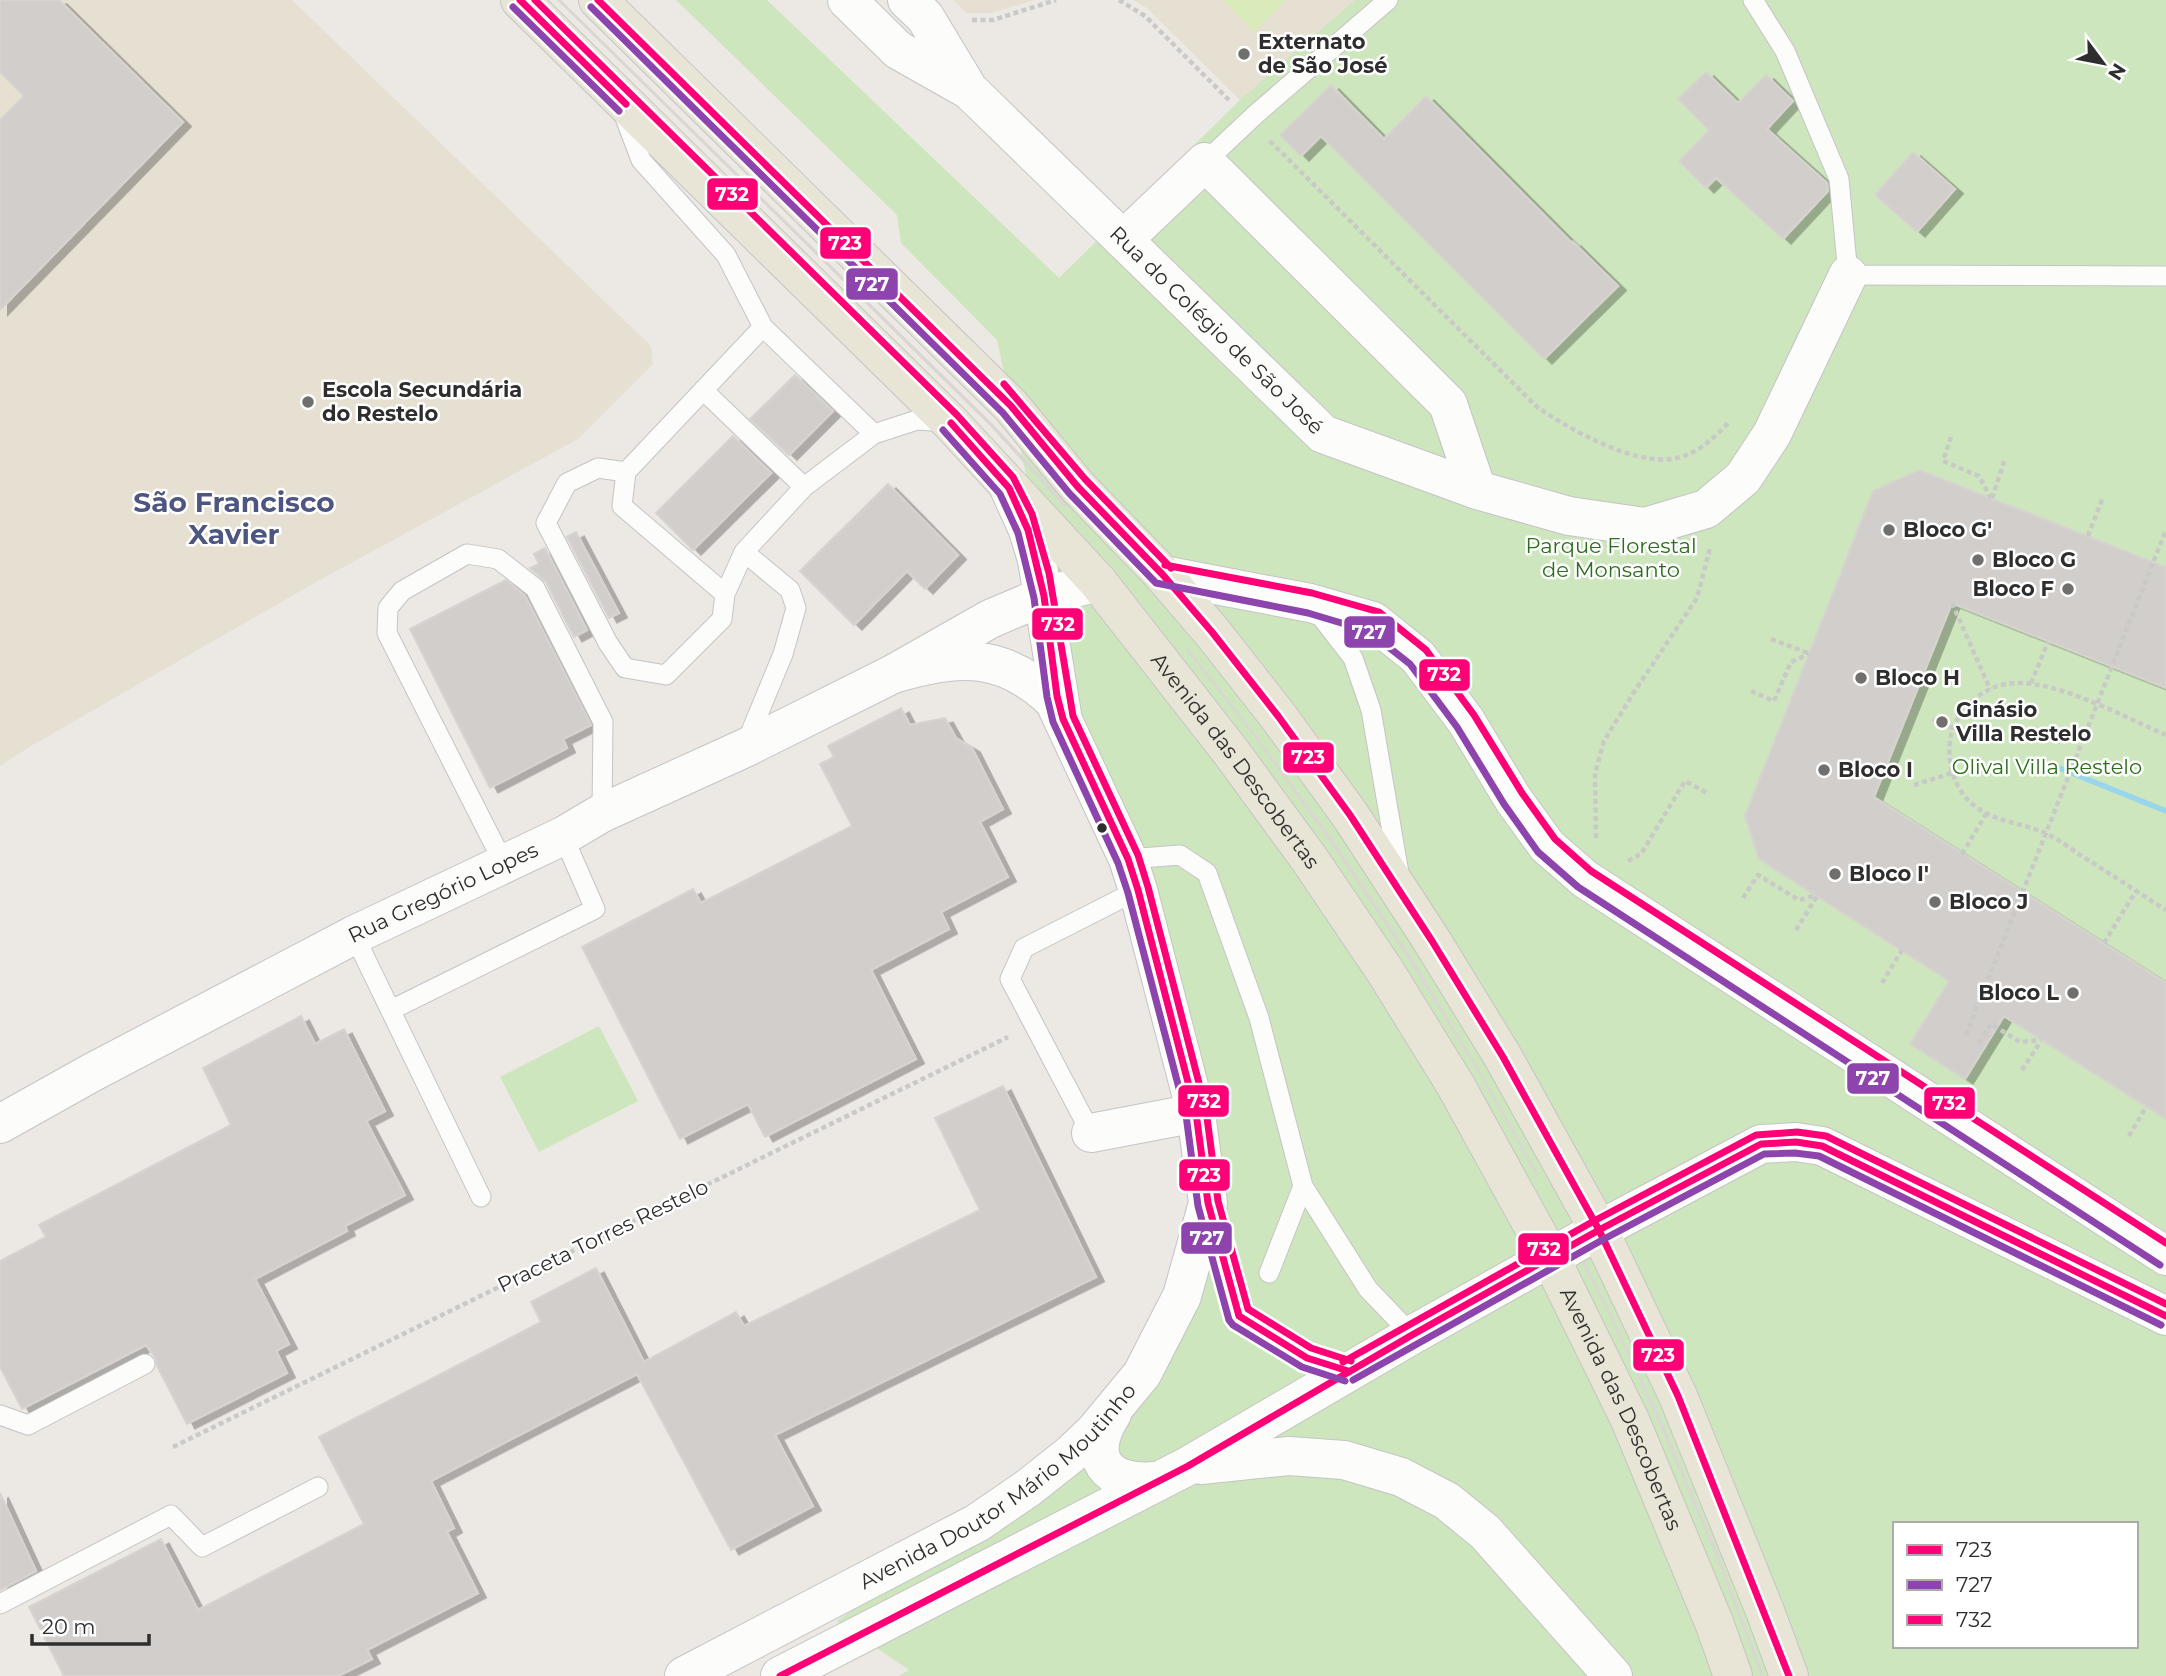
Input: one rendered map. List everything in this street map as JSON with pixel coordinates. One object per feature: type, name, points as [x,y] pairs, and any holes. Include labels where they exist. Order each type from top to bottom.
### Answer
[{"type":"main road","name":"Avenida das Descobertas","points":[[520,0],[950,422],[1098,582],[1231,752],[1310,860],[1385,971],[1455,1086],[1550,1257],[1630,1420],[1715,1625],[1733,1676]]},
{"type":"main road","points":[[598,0],[1011,406],[1077,486],[1163,575],[1212,632],[1278,716],[1350,815],[1503,1057],[1599,1230],[1678,1396],[1765,1611],[1788,1676]]},
{"type":"main road","points":[[1098,582],[1163,575]]},
{"type":"street","name":"Rua do Colégio de São José","points":[[847,0],[898,50],[969,90]]},
{"type":"street","name":"Rua do Colégio de São José","points":[[907,0],[925,17],[969,90],[1323,434],[1477,490],[1569,516],[1645,527],[1706,509],[1743,478],[1772,434],[1848,275]]},
{"type":"street","points":[[1123,240],[1205,162],[1448,404],[1477,490]]},
{"type":"street","name":"Rua Gregório Lopes","points":[[1009,488],[1028,530],[1044,596],[1057,696],[1063,719]]},
{"type":"street","points":[[1163,575],[1310,603],[1373,621],[1418,657],[1466,721],[1513,799],[1547,846],[1585,879],[2166,1256]]},
{"type":"street","points":[[1063,719],[1058,675],[1060,622],[1070,601],[1098,582]]},
{"type":"street","name":"Rua Gregório Lopes","points":[[0,1124],[90,1073],[354,935],[893,674],[990,619],[1044,596],[1098,582]]},
{"type":"street","name":"Rua Gregório Lopes","points":[[893,674],[930,663],[969,659],[994,663],[1036,684],[1054,701],[1133,874],[1196,1113],[1209,1203]]},
{"type":"street","points":[[1091,1133],[1196,1113]]},
{"type":"street","points":[[780,1676],[1172,1473],[1550,1257],[1762,1144],[1796,1142],[1822,1146],[2166,1316]]},
{"type":"street","name":"Avenida Doutor Mário Moutinho","points":[[684,1676],[977,1523],[1028,1489],[1071,1454],[1142,1374],[1182,1296],[1209,1203]]},
{"type":"street","points":[[1121,1400],[1104,1427],[1098,1448],[1102,1464],[1113,1474],[1126,1480],[1139,1482],[1172,1473],[1289,1456],[1344,1460],[1401,1477],[1447,1501],[1485,1532],[1613,1676]]},
{"type":"lane","points":[[1205,162],[1388,0]]},
{"type":"lane","points":[[1754,0],[1785,51],[1839,179],[1848,275],[2166,276]]},
{"type":"lane","points":[[617,94],[641,160],[726,256],[762,327],[874,434]]},
{"type":"lane","points":[[725,594],[622,506],[626,472],[762,327]]},
{"type":"lane","points":[[703,390],[804,487]]},
{"type":"lane","points":[[626,472],[598,468],[567,483],[546,523],[608,643],[625,668],[666,675],[722,619],[725,594],[744,552],[804,487],[874,434],[917,420],[950,422]]},
{"type":"lane","points":[[744,552],[790,590],[796,608],[783,654],[744,748]]},
{"type":"lane","points":[[504,864],[387,633],[388,608],[402,591],[467,554],[498,559],[535,588],[603,722],[602,813]]},
{"type":"lane","points":[[1310,603],[1353,658],[1371,710],[1404,898]]},
{"type":"lane","points":[[391,1010],[595,909],[563,836]]},
{"type":"lane","points":[[1091,1133],[1010,979],[1024,948],[1133,874],[1180,855],[1207,873],[1258,1018],[1303,1186],[1368,1289],[1412,1335]]},
{"type":"lane","points":[[354,935],[481,1197]]},
{"type":"lane","points":[[1269,1273],[1303,1186]]},
{"type":"lane","name":"Rua Gregório Lopes","points":[[1209,1203],[1239,1317],[1307,1358],[1348,1371]]},
{"type":"lane","points":[[0,1415],[28,1425],[145,1364]]},
{"type":"lane","points":[[0,1604],[171,1515],[202,1547],[318,1487]]},
{"type":"path","points":[[965,20],[993,20],[1056,0]]},
{"type":"path","points":[[1119,0],[1145,16],[1538,407],[1570,430],[1648,458],[1671,459],[1695,452],[1731,420]]},
{"type":"path","points":[[1951,437],[1942,461],[1979,476],[1991,498],[2005,459]]},
{"type":"path","points":[[2088,536],[2103,497]]},
{"type":"path","points":[[1585,879],[1593,861],[1597,835],[1595,773],[1604,741],[1697,598],[1711,551],[1706,509]]},
{"type":"path","points":[[1966,1035],[2166,530]]},
{"type":"path","points":[[1952,603],[1990,690]]},
{"type":"path","points":[[1751,691],[1774,701],[1790,662],[1809,654],[1771,639]]},
{"type":"path","points":[[2031,683],[2048,642]]},
{"type":"path","points":[[2166,735],[2066,693],[2031,683],[2014,682],[1980,694],[1967,706],[1952,727],[1949,755],[1952,773],[1959,789],[1970,803],[1986,814],[2046,833],[2166,909]]},
{"type":"path","points":[[1933,719],[1952,727]]},
{"type":"path","points":[[1914,785],[1952,773]]},
{"type":"path","points":[[1651,838],[1685,782],[1709,794]]},
{"type":"path","points":[[1962,854],[1986,814]]},
{"type":"path","points":[[1744,898],[1758,875],[1799,900],[1817,895],[1796,930]]},
{"type":"path","points":[[2104,943],[2136,891]]},
{"type":"path","points":[[1882,983],[1902,950]]},
{"type":"path","name":"Praceta Torres Restelo","points":[[173,1447],[1034,1024]]},
{"type":"path","points":[[1979,1043],[1991,1024],[2020,1042],[2041,1040],[2022,1070]]},
{"type":"path","points":[[2129,1136],[2146,1107]]},
{"type":"shaded area","name":"Escola Secundária do Restelo","points":[[0,0],[292,0],[651,346],[653,364],[578,439],[309,586],[0,766]]},
{"type":"shaded area","points":[[557,0],[561,0],[993,424],[1068,506],[1065,508],[991,427]]},
{"type":"shaded area","points":[[953,0],[1036,0],[990,13],[966,13]]},
{"type":"shaded area","name":"Externato de São José","points":[[1133,0],[1359,0],[1240,100],[1147,8]]},
{"type":"shaded area","points":[[1188,648],[1335,843],[1410,955],[1480,1071],[1539,1175],[1537,1177],[1478,1072],[1407,957],[1332,845],[1253,735],[1186,650]]},
{"type":"shaded area","points":[[1583,1258],[1666,1431],[1719,1556],[1764,1676],[1761,1676],[1716,1557],[1663,1433],[1607,1310],[1580,1260]]},
{"type":"green space","name":"Parque Florestal de Monsanto","points":[[676,0],[767,0],[1059,278],[1242,98],[1355,0],[2166,0],[2166,1676],[899,1676],[909,1670],[837,1621],[1074,1459],[1146,1377],[1204,1163],[1090,773],[997,340],[901,243],[897,215]]},
{"type":"green space","points":[[1222,0],[1286,0],[1254,32]]},
{"type":"green space","points":[[599,1026],[638,1101],[539,1152],[500,1077]]},
{"type":"water","points":[[2059,765],[2166,808],[2166,814],[2057,770]]},
{"type":"building","points":[[0,0],[59,0],[183,122],[0,310],[0,120],[24,96],[0,72]]},
{"type":"building","points":[[1706,72],[1738,103],[1766,75],[1793,101],[1767,129],[1827,183],[1828,191],[1783,239],[1716,178],[1706,188],[1679,161],[1709,130],[1678,99]]},
{"type":"building","points":[[1331,85],[1384,139],[1426,96],[1618,286],[1544,359],[1321,136],[1301,156],[1280,135]]},
{"type":"building","points":[[1913,152],[1955,189],[1917,232],[1875,195]]},
{"type":"building","points":[[795,375],[833,411],[789,455],[750,419]]},
{"type":"building","points":[[733,436],[771,473],[693,550],[656,513]]},
{"type":"building","points":[[1919,470],[2166,567],[2166,688],[1952,603],[1874,797],[2166,983],[2166,1119],[2004,1016],[1965,1079],[1910,1044],[1949,981],[1759,859],[1745,816],[1873,491]]},
{"type":"building","points":[[888,484],[958,555],[925,589],[907,571],[854,625],[800,571]]},
{"type":"building","points":[[576,532],[619,613],[609,618],[567,537]]},
{"type":"building","points":[[545,548],[587,630],[574,637],[546,582],[530,568],[539,564],[534,554]]},
{"type":"building","points":[[506,580],[525,596],[591,725],[563,739],[567,748],[490,788],[410,629]]},
{"type":"building","points":[[901,708],[910,725],[945,718],[956,738],[972,748],[1003,809],[980,822],[1008,877],[941,912],[949,929],[871,970],[916,1059],[765,1137],[748,1104],[680,1139],[582,947],[693,889],[701,903],[852,826],[820,764],[834,757],[828,746]]},
{"type":"building","points":[[301,1016],[315,1044],[344,1029],[385,1111],[366,1121],[405,1195],[345,1226],[347,1231],[255,1279],[289,1344],[276,1351],[287,1373],[187,1424],[157,1366],[156,1359],[146,1345],[22,1409],[0,1367],[0,1261],[46,1237],[39,1225],[231,1125],[203,1068]]},
{"type":"building","points":[[1003,1086],[1096,1277],[775,1435],[813,1506],[731,1550],[637,1374],[431,1481],[454,1528],[447,1532],[478,1593],[367,1650],[372,1659],[338,1676],[64,1676],[29,1607],[161,1539],[198,1610],[364,1524],[319,1437],[541,1322],[531,1302],[596,1268],[644,1362],[736,1312],[744,1326],[980,1210],[935,1118]]},
{"type":"building","points":[[0,1493],[36,1571],[0,1590]]},
{"type":"transit line","name":"723","points":[[520,0],[626,104]]},
{"type":"transit line","name":"732","points":[[535,0],[957,415],[1013,477],[1032,514],[1049,573],[1073,716],[1138,855],[1148,887],[1206,1110],[1218,1201],[1248,1309],[1311,1348],[1351,1361]]},
{"type":"transit line","name":"723","points":[[598,0],[1011,406],[1077,486],[1163,575],[1212,632],[1278,716],[1350,815],[1503,1057],[1599,1230],[1678,1396],[1789,1676]]},
{"type":"transit line","name":"727","points":[[513,7],[619,111]]},
{"type":"transit line","name":"727","points":[[591,7],[1003,413],[1069,493],[1156,583],[1308,613],[1368,631],[1410,664],[1457,727],[1504,804],[1538,852],[1578,887],[2160,1265]]},
{"type":"transit line","name":"732","points":[[1004,384],[1085,479],[1171,568]]},
{"type":"transit line","name":"723","points":[[951,423],[1009,488],[1028,530],[1044,596],[1057,696],[1063,719],[1128,859],[1138,890],[1196,1113],[1208,1203],[1239,1316],[1307,1358],[1348,1371]]},
{"type":"transit line","name":"727","points":[[943,430],[1000,494],[1018,533],[1034,598],[1047,697],[1053,722],[1118,863],[1128,893],[1186,1115],[1198,1206],[1229,1320],[1302,1367],[1345,1381]]},
{"type":"transit line","name":"732","points":[[1165,565],[1312,593],[1379,612],[1426,650],[1474,715],[1522,793],[1555,839],[1591,871],[2166,1243]]},
{"type":"transit line","name":"732","points":[[1343,1362],[1594,1221],[1756,1135],[1797,1132],[1826,1136],[2166,1304]]},
{"type":"transit line","name":"723","points":[[780,1676],[1188,1466],[1412,1335],[1599,1230],[1761,1144],[1796,1142],[1822,1146],[2166,1316]]},
{"type":"transit line","name":"727","points":[[1353,1380],[1604,1239],[1764,1154],[1795,1153],[1819,1156],[2161,1325]]},
{"type":"place","name":"Externato de São José","points":[[1244,54]]},
{"type":"place","name":"Escola Secundária do Restelo","points":[[308,402]]},
{"type":"place","name":"Bloco G'","points":[[1889,530]]},
{"type":"place","name":"Bloco G","points":[[1978,560]]},
{"type":"place","name":"Bloco F","points":[[2068,589]]},
{"type":"place","name":"Bloco H","points":[[1861,678]]},
{"type":"place","name":"Ginásio Villa Restelo","points":[[1942,722]]},
{"type":"place","name":"Bloco I","points":[[1824,770]]},
{"type":"place","name":"Bloco I'","points":[[1835,874]]},
{"type":"place","name":"Bloco J","points":[[1935,902]]},
{"type":"place","name":"Bloco L","points":[[2073,993]]},
{"type":"district","name":"São Francisco Xavier","points":[[234,518]]},
{"type":"park label","name":"Olival Villa Restelo","points":[[2047,767]]}]
